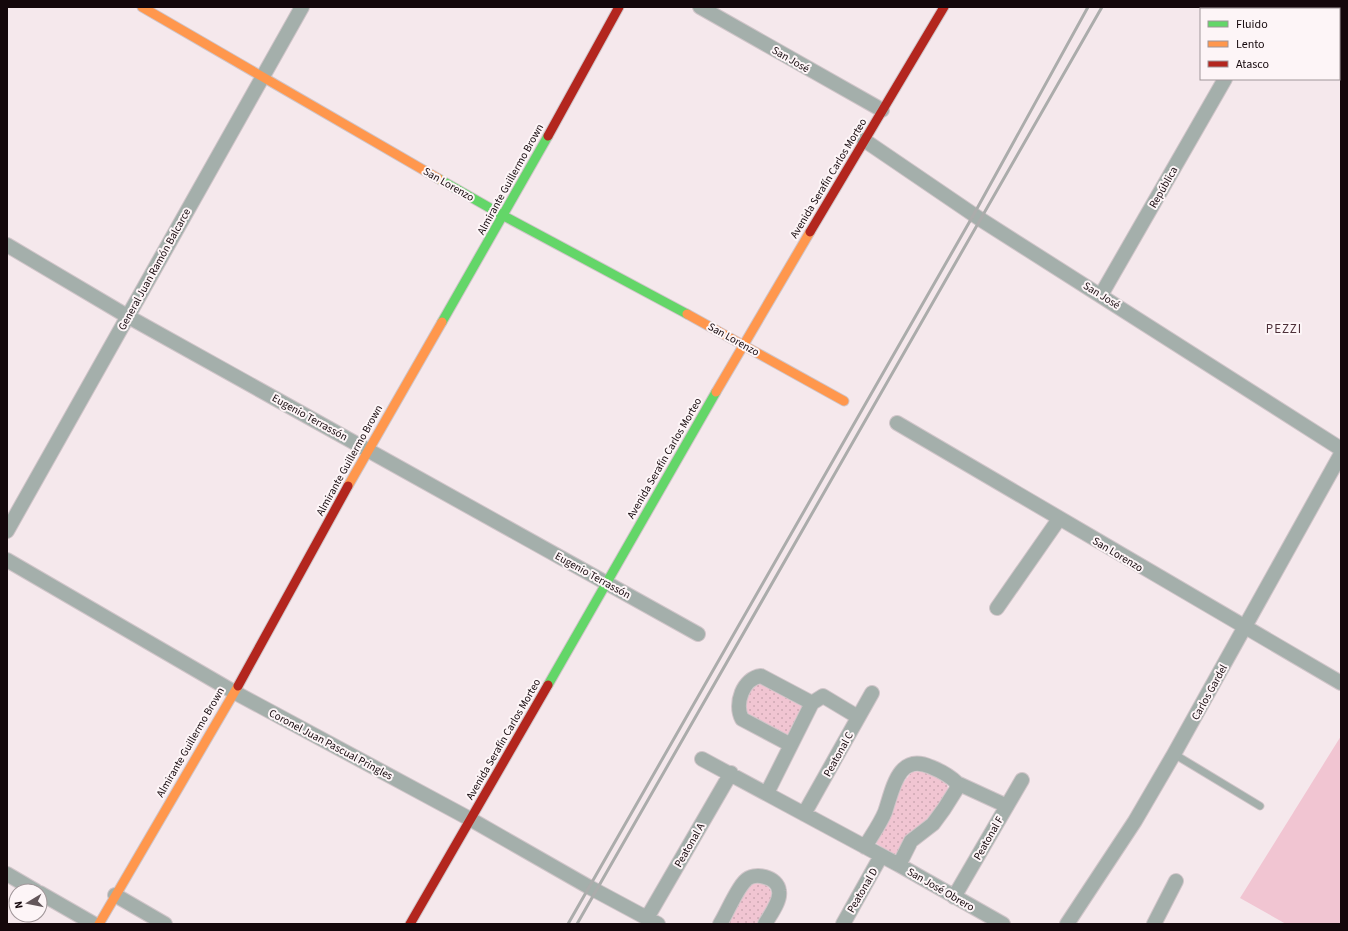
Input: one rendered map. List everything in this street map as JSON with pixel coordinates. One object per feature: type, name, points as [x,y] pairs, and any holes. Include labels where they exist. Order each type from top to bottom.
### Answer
[{"type":"street","name":"San Lorenzo","points":[[142,7],[504,216],[744,344],[844,401]]},
{"type":"street","name":"General Juan Ramón Balcarce","points":[[7,531],[302,7]]},
{"type":"street","name":"Almirante Guillermo Brown","points":[[99,924],[234,692],[368,450],[504,216],[619,7]]},
{"type":"street","name":"San José","points":[[700,7],[882,110]]},
{"type":"street","name":"Avenida Serafín Carlos Morteo","points":[[410,924],[744,344],[944,7]]},
{"type":"street","name":"República","points":[[1101,295],[1223,80]]},
{"type":"street","name":"San José","points":[[864,140],[980,219],[1341,449]]},
{"type":"street","name":"Eugenio Terrassón","points":[[7,245],[127,316],[698,634]]},
{"type":"street","name":"San Lorenzo","points":[[897,422],[1059,519],[1341,684]]},
{"type":"street","name":"Carlos Gardel","points":[[1066,924],[1135,821],[1174,754],[1341,454]]},
{"type":"street","points":[[997,608],[1059,519]]},
{"type":"street","name":"Coronel Juan Pascual Pringles","points":[[7,560],[234,692],[470,819],[592,889],[652,921]]},
{"type":"street","points":[[791,745],[742,718],[738,712],[743,690],[749,681],[755,676],[761,676],[812,703]]},
{"type":"street","name":"Peatonal C","points":[[804,814],[872,694]]},
{"type":"street","points":[[767,793],[812,703],[823,696],[858,717]]},
{"type":"street","name":"San José Obrero","points":[[702,759],[731,773],[899,865],[1003,924]]},
{"type":"street","points":[[865,847],[881,819],[892,788],[906,767],[912,763],[922,763],[949,775],[957,783],[1007,806]]},
{"type":"street","name":"Peatonal A","points":[[652,921],[731,773]]},
{"type":"street","name":"Peatonal F","points":[[954,897],[1022,780]]},
{"type":"street","name":"San José Obrero","points":[[899,865],[911,841],[933,824],[944,810],[956,790],[957,783]]},
{"type":"street","name":"Peatonal D","points":[[843,924],[882,856]]},
{"type":"street","points":[[7,874],[22,883]]},
{"type":"street","points":[[720,924],[745,881],[753,876],[759,875],[778,886],[780,892],[778,900],[765,924]]},
{"type":"street","points":[[1154,924],[1176,882]]},
{"type":"street","points":[[115,895],[165,924]]},
{"type":"street","points":[[48,898],[94,924]]},
{"type":"lane","points":[[1174,754],[1260,806]]},
{"type":"shaded area","points":[[758,683],[763,683],[805,705],[789,736],[748,717],[744,711],[750,688]]},
{"type":"shaded area","points":[[1341,736],[1341,924],[1286,924],[1240,898]]},
{"type":"shaded area","points":[[927,770],[941,778],[947,784],[948,791],[939,806],[906,840],[897,856],[893,856],[876,843],[887,815],[895,796],[912,772]]},
{"type":"shaded area","points":[[758,881],[768,887],[773,898],[759,924],[727,924],[749,886]]},
{"type":"railway","points":[[568,924],[974,214],[1088,7]]},
{"type":"railway","points":[[577,924],[1102,7]]},
{"type":"traffic: fast","points":[[442,322],[548,136]]},
{"type":"traffic: fast","points":[[439,179],[504,216],[687,314]]},
{"type":"traffic: fast","points":[[548,685],[716,392]]},
{"type":"traffic: slow","points":[[142,7],[439,179]]},
{"type":"traffic: slow","points":[[716,392],[810,232]]},
{"type":"traffic: slow","points":[[687,314],[844,401]]},
{"type":"traffic: slow","points":[[348,486],[442,322]]},
{"type":"traffic: slow","points":[[99,924],[238,686]]},
{"type":"traffic: jam","points":[[548,136],[619,7]]},
{"type":"traffic: jam","points":[[810,232],[944,7]]},
{"type":"traffic: jam","points":[[238,686],[348,486]]},
{"type":"traffic: jam","points":[[410,924],[548,685]]},
{"type":"district","name":"PEZZI","points":[[1284,328]]}]
